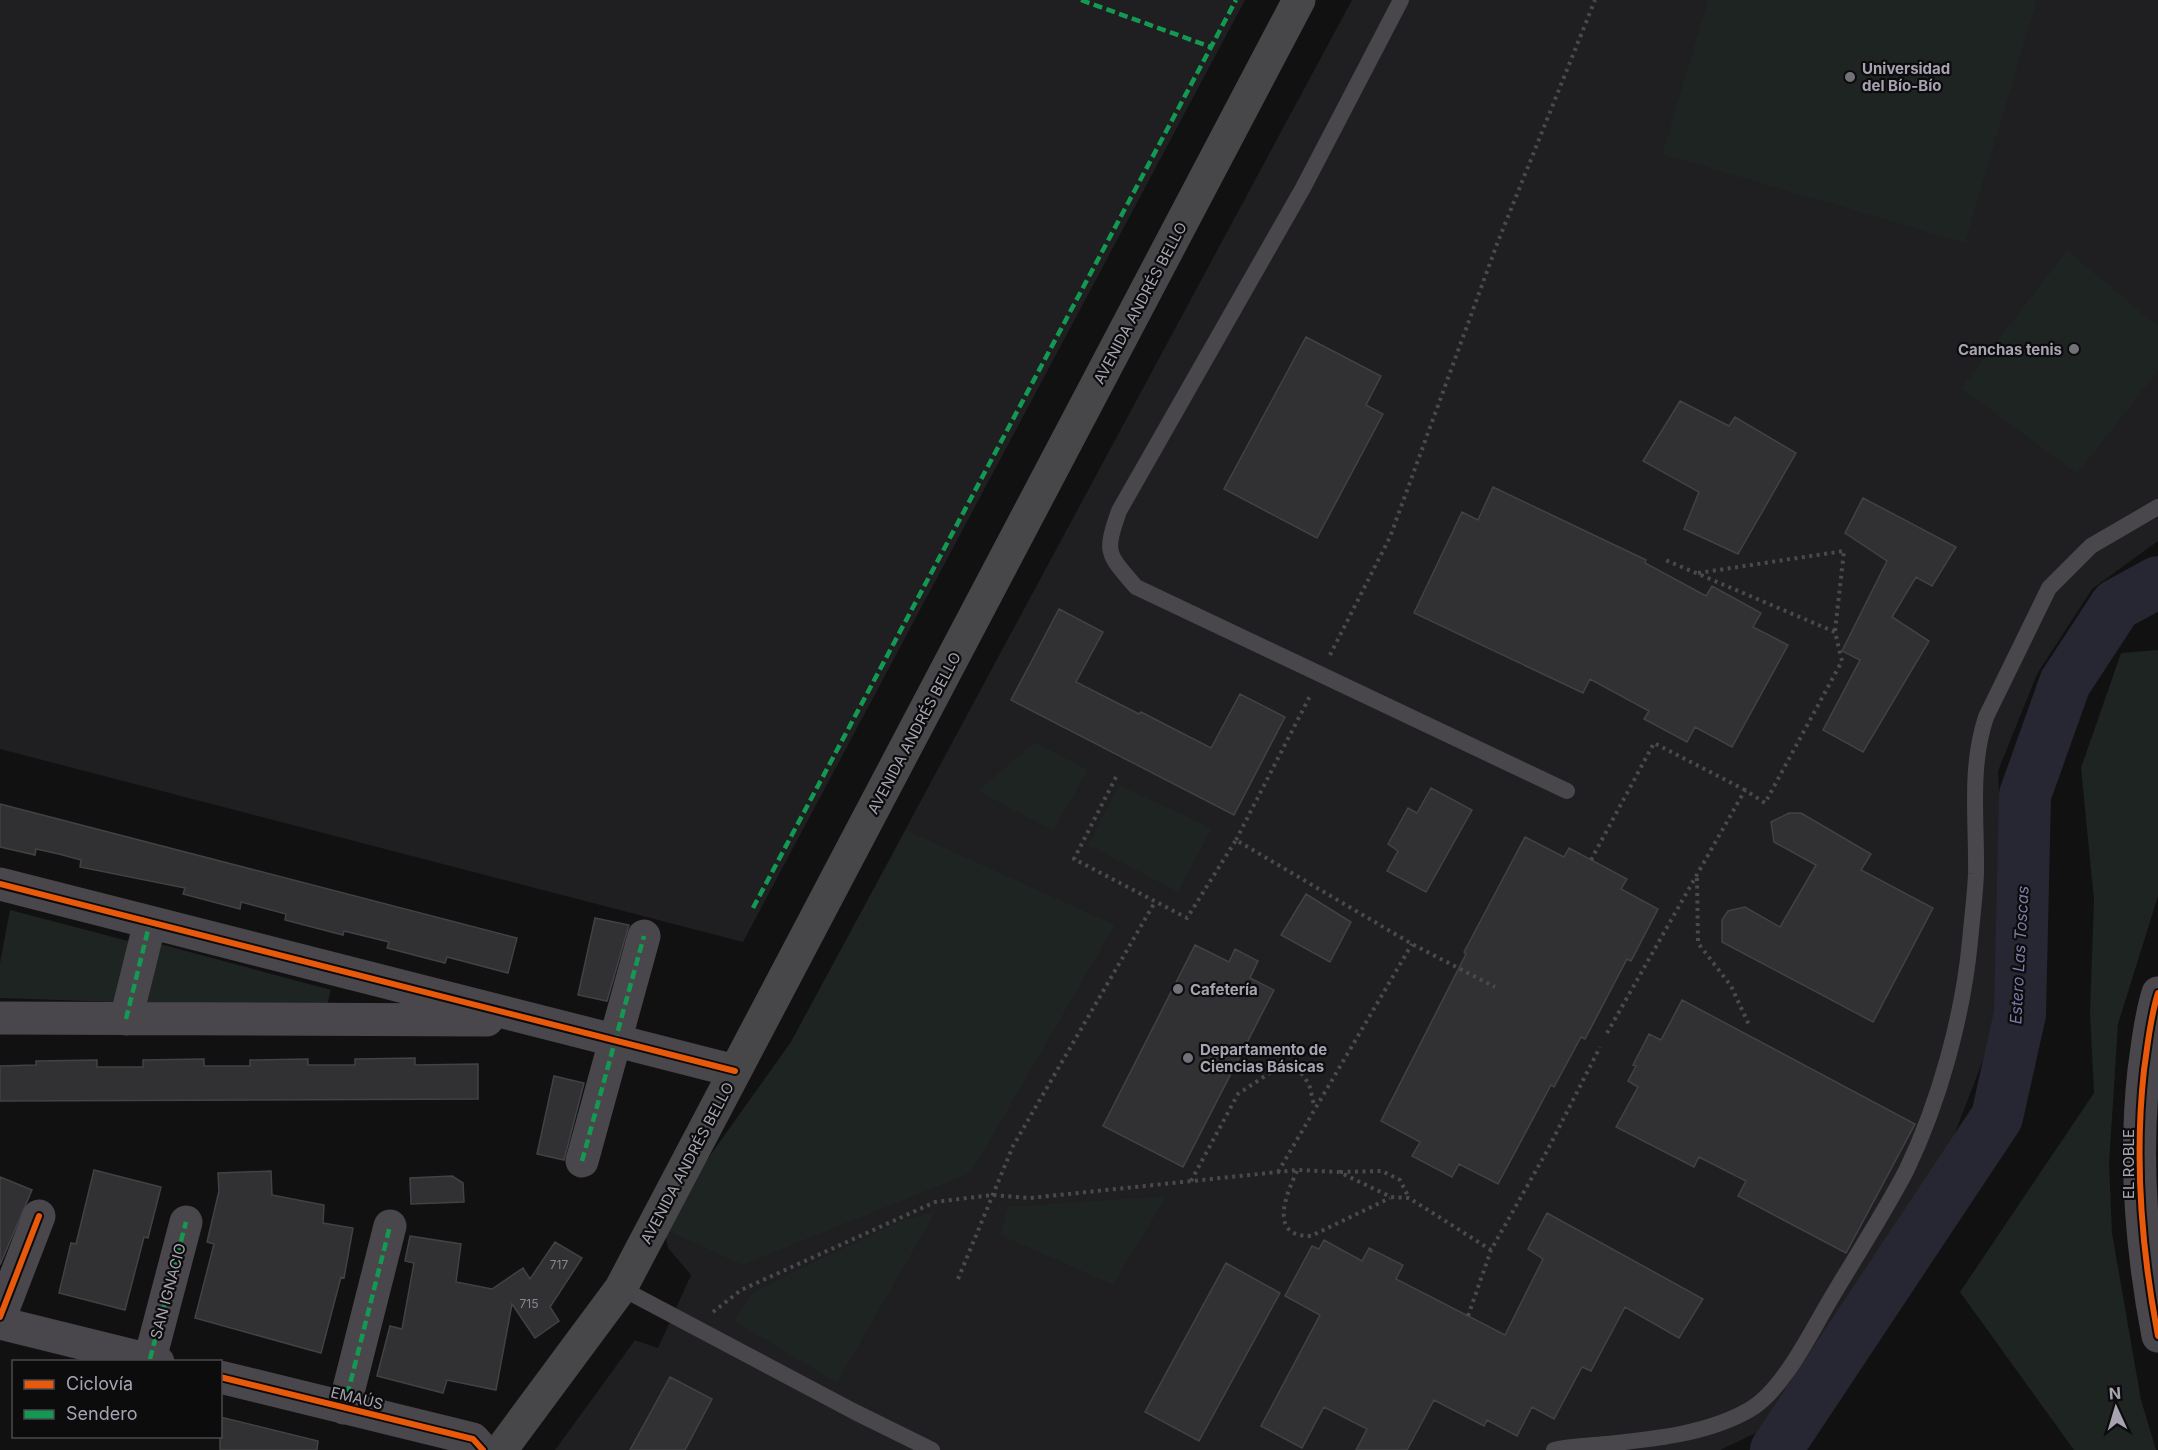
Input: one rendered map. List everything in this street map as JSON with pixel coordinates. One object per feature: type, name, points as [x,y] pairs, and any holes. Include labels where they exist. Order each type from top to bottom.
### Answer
[{"type":"main road","name":"AVENIDA ANDRÉS BELLO","points":[[501,1450],[621,1288],[1299,0]]},
{"type":"street","points":[[0,884],[735,1071]]},
{"type":"street","points":[[126,1019],[150,922]]},
{"type":"street","points":[[582,1161],[644,936]]},
{"type":"street","name":"EL ROBLE","points":[[2158,993],[2151,1016],[2140,1109],[2138,1193],[2145,1269],[2158,1336]]},
{"type":"street","points":[[0,1018],[537,1020]]},
{"type":"street","points":[[0,1317],[39,1216]]},
{"type":"street","name":"SAN IGNACIO","points":[[154,1360],[186,1222]]},
{"type":"street","points":[[344,1408],[390,1226]]},
{"type":"street","points":[[0,1323],[154,1360]]},
{"type":"street","name":"EMAÚS","points":[[222,1378],[473,1439],[483,1450]]},
{"type":"lane","points":[[1401,0],[1303,188],[1119,510],[1110,536],[1111,557],[1136,586],[1567,791]]},
{"type":"lane","points":[[1554,1450],[1643,1440],[1698,1430],[1727,1420],[1752,1409],[1777,1384],[1798,1355],[1905,1171],[1926,1123],[1943,1069],[1970,944],[1976,876],[1976,765],[1979,739],[1986,717],[2049,588],[2091,546],[2158,507]]},
{"type":"lane","points":[[621,1288],[932,1450]]},
{"type":"path","points":[[1116,777],[1074,859],[1187,918],[1236,840],[1390,537],[1497,244],[1595,0]]},
{"type":"path","points":[[1591,860],[1654,743],[1745,790],[1765,803],[1842,661],[1835,632],[1844,551],[1697,573]]},
{"type":"path","points":[[1663,559],[1835,632]]},
{"type":"path","points":[[1607,1033],[1745,790]]},
{"type":"path","points":[[1236,840],[1412,944],[1495,987]]},
{"type":"path","points":[[1697,877],[1698,943],[1731,986],[1750,1027]]},
{"type":"path","points":[[958,1279],[1013,1146],[1155,902]]},
{"type":"path","points":[[1278,1172],[1315,1105],[1412,944]]},
{"type":"path","points":[[1468,1316],[1491,1250],[1547,1150],[1600,1047]]},
{"type":"path","points":[[1191,1181],[1238,1094],[1261,1077],[1281,1066],[1299,1070],[1310,1084],[1315,1105]]},
{"type":"path","points":[[694,1327],[741,1290],[935,1202],[992,1195],[1030,1197],[1297,1170],[1382,1171],[1400,1180],[1409,1198]]},
{"type":"path","points":[[1297,1170],[1284,1198],[1284,1216],[1286,1226],[1300,1237],[1311,1236],[1391,1197]]},
{"type":"path","points":[[1339,1172],[1391,1197],[1409,1198],[1491,1250]]},
{"type":"shaded area","points":[[0,0],[1245,0],[743,942],[0,749]]},
{"type":"shaded area","points":[[1352,0],[2158,0],[2158,541],[2092,589],[2037,674],[1998,771],[2004,889],[1998,1021],[1948,1151],[1758,1432],[1720,1450],[555,1450],[635,1340],[658,1348],[691,1275],[668,1248],[664,1229],[672,1209],[791,1042]]},
{"type":"shaded area","name":"Universidad del Bío-Bío","points":[[1708,0],[2037,0],[1965,243],[1662,154]]},
{"type":"shaded area","name":"Canchas tenis","points":[[2067,250],[2158,326],[2158,371],[2077,474],[1961,388]]},
{"type":"shaded area","points":[[2158,650],[2158,896],[2118,1024],[2109,1164],[2112,1233],[2141,1400],[2156,1450],[2074,1450],[1960,1292],[2094,1093],[2090,1011],[2094,900],[2081,768],[2121,653]]},
{"type":"shaded area","points":[[1035,742],[1088,770],[1053,831],[978,791]]},
{"type":"shaded area","points":[[1119,785],[1212,828],[1178,892],[1088,845]]},
{"type":"shaded area","points":[[906,830],[1115,925],[971,1173],[742,1265],[664,1229],[672,1209],[791,1042]]},
{"type":"shaded area","points":[[10,910],[132,942],[118,1002],[0,998],[0,963]]},
{"type":"shaded area","points":[[160,944],[331,990],[327,1005],[144,1004]]},
{"type":"shaded area","points":[[1167,1196],[1113,1285],[1000,1235],[1008,1207]]},
{"type":"shaded area","points":[[936,1211],[837,1383],[734,1321],[753,1292],[899,1221]]},
{"type":"building","points":[[1306,337],[1381,376],[1366,405],[1383,414],[1317,538],[1224,489]]},
{"type":"building","points":[[1680,401],[1729,426],[1735,417],[1796,453],[1738,554],[1684,529],[1699,492],[1643,461]]},
{"type":"building","points":[[1493,487],[1646,560],[1645,563],[1706,596],[1712,586],[1761,613],[1753,627],[1788,645],[1732,747],[1695,727],[1687,742],[1644,719],[1649,711],[1590,679],[1583,693],[1414,613],[1462,512],[1478,520]]},
{"type":"building","points":[[1863,498],[1956,547],[1932,586],[1916,577],[1892,617],[1929,641],[1863,752],[1823,730],[1860,660],[1842,651],[1887,561],[1845,533]]},
{"type":"building","points":[[1059,609],[1103,632],[1076,682],[1139,714],[1141,712],[1211,748],[1240,694],[1285,717],[1234,815],[1011,700]]},
{"type":"building","points":[[1431,788],[1472,810],[1426,892],[1387,871],[1398,851],[1388,844],[1408,808],[1417,813]]},
{"type":"building","points":[[0,804],[517,938],[508,973],[447,957],[445,963],[387,948],[389,942],[344,931],[343,935],[285,920],[286,914],[241,902],[240,909],[183,894],[185,888],[80,867],[81,860],[59,854],[36,849],[35,855],[0,847]]},
{"type":"building","points":[[1789,813],[1801,813],[1871,854],[1861,870],[1933,908],[1873,1022],[1722,942],[1722,920],[1728,911],[1745,907],[1780,927],[1816,865],[1774,842],[1771,822]]},
{"type":"building","points":[[1525,837],[1564,857],[1569,848],[1627,879],[1621,889],[1658,909],[1631,961],[1627,959],[1585,1039],[1581,1037],[1554,1087],[1551,1085],[1498,1184],[1459,1164],[1452,1177],[1412,1156],[1420,1142],[1381,1121],[1466,954],[1464,952]]},
{"type":"building","points":[[1306,894],[1351,922],[1330,962],[1281,935]]},
{"type":"building","points":[[595,918],[629,925],[607,1001],[578,995]]},
{"type":"building","name":"Departamento de Ciencias Básicas","points":[[1195,945],[1229,962],[1235,949],[1258,961],[1250,978],[1274,990],[1183,1167],[1103,1126]]},
{"type":"building","points":[[1682,1000],[1915,1124],[1846,1253],[1738,1196],[1746,1181],[1699,1157],[1694,1167],[1616,1127],[1638,1087],[1628,1081],[1636,1066],[1633,1065],[1649,1034],[1661,1040]]},
{"type":"building","points":[[415,1058],[415,1065],[478,1064],[478,1099],[0,1101],[0,1066],[36,1065],[36,1061],[97,1060],[97,1067],[143,1067],[143,1060],[204,1059],[204,1066],[250,1066],[250,1060],[308,1059],[308,1065],[355,1065],[355,1059]]},
{"type":"building","points":[[554,1076],[584,1083],[564,1160],[537,1154]]},
{"type":"building","points":[[94,1170],[161,1187],[148,1238],[144,1237],[125,1310],[59,1293],[71,1243],[76,1244]]},
{"type":"building","points":[[271,1171],[272,1195],[324,1205],[323,1223],[353,1228],[344,1278],[341,1277],[321,1353],[195,1318],[214,1244],[207,1242],[219,1191],[218,1173]]},
{"type":"building","points":[[452,1176],[463,1183],[464,1202],[411,1204],[410,1178]]},
{"type":"building","points":[[0,1177],[32,1190],[0,1265]]},
{"type":"building","points":[[1547,1213],[1703,1299],[1679,1338],[1625,1307],[1591,1371],[1582,1367],[1554,1419],[1532,1407],[1517,1436],[1487,1420],[1484,1426],[1434,1400],[1407,1450],[1356,1450],[1367,1429],[1324,1407],[1302,1448],[1261,1426],[1320,1315],[1285,1296],[1312,1246],[1319,1249],[1324,1240],[1362,1261],[1369,1248],[1403,1265],[1396,1279],[1505,1335],[1543,1259],[1528,1249]]},
{"type":"building","points":[[410,1236],[461,1244],[456,1282],[492,1289],[523,1268],[530,1279],[555,1242],[582,1258],[550,1307],[559,1321],[535,1338],[512,1304],[496,1390],[447,1380],[443,1393],[377,1376],[390,1326],[402,1329],[414,1263],[405,1261]]},
{"type":"building","points":[[1226,1263],[1280,1293],[1199,1441],[1145,1412]]},
{"type":"building","points":[[670,1377],[712,1399],[685,1450],[630,1450]]},
{"type":"building","points":[[222,1417],[318,1441],[317,1450],[220,1450]]},
{"type":"waterway","name":"Estero Las Toscas","points":[[1776,1450],[1997,1117],[2020,1014],[2025,795],[2065,683],[2116,605],[2158,582]]},
{"type":"marked path","points":[[1081,0],[1211,47]]},
{"type":"marked path","points":[[753,908],[1236,0]]},
{"type":"marked path","points":[[126,1019],[150,922]]},
{"type":"marked path","points":[[582,1161],[644,936]]},
{"type":"marked path","points":[[150,1359],[186,1222]]},
{"type":"marked path","points":[[344,1408],[390,1226]]},
{"type":"cycle path","points":[[0,884],[735,1071]]},
{"type":"cycle path","points":[[2158,993],[2151,1021],[2144,1070],[2140,1137],[2143,1236],[2158,1336]]},
{"type":"cycle path","points":[[0,1317],[39,1216]]},
{"type":"cycle path","points":[[222,1377],[473,1439],[483,1450]]},
{"type":"place","name":"Universidad del Bío-Bío","points":[[1850,77]]},
{"type":"place","name":"Canchas tenis","points":[[2074,349]]},
{"type":"place","name":"Cafetería","points":[[1178,989]]},
{"type":"place","name":"Departamento de Ciencias Básicas","points":[[1188,1058]]}]
